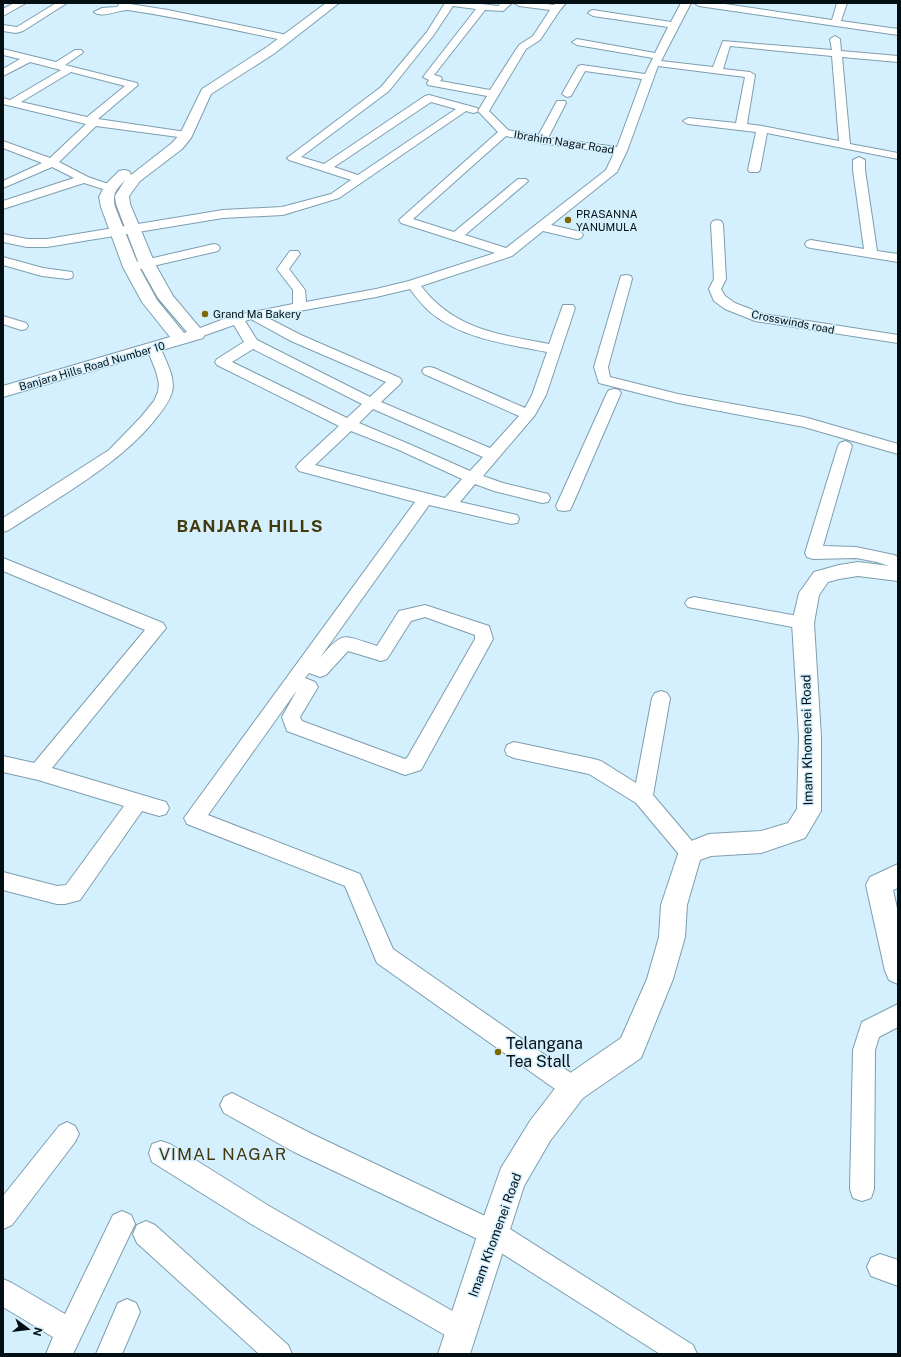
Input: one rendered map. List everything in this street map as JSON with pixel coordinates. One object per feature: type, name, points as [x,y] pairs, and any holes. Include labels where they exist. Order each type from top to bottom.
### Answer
[{"type":"main road","points":[[185,333],[147,264],[123,204],[122,196],[135,178],[164,156],[180,134],[206,92],[215,84],[271,50],[282,36],[320,3]]},
{"type":"main road","points":[[282,36],[331,3]]},
{"type":"main road","points":[[110,188],[122,176],[164,143],[180,134]]},
{"type":"main road","name":"Banjara Hills Road Number 10","points":[[110,188],[106,197],[108,207],[131,267],[150,302],[185,333]]},
{"type":"main road","name":"Banjara Hills Road Number 10","points":[[3,392],[91,365],[154,349],[185,333]]},
{"type":"main road","name":"Banjara Hills Road Number 10","points":[[3,380],[185,333]]},
{"type":"main road","name":"Imam Khomenei Road","points":[[457,1342],[512,1179],[540,1131],[573,1088],[631,1048],[660,979],[672,937],[674,905],[690,853],[709,845],[761,842],[796,831],[810,811],[810,737],[803,622],[809,593],[821,577],[839,572],[858,569],[898,574]]},
{"type":"main road","points":[[898,875],[879,885],[898,971]]},
{"type":"street","points":[[3,13],[21,3]]},
{"type":"street","points":[[3,28],[20,29],[62,3]]},
{"type":"street","points":[[360,180],[293,158],[385,88],[430,34],[450,3],[500,9],[507,3]]},
{"type":"street","points":[[326,168],[429,98],[464,108],[483,111],[522,47],[537,38],[558,6],[519,3]]},
{"type":"street","points":[[185,333],[253,315],[376,293],[412,284],[508,253],[611,172],[621,151],[648,77],[686,3]]},
{"type":"street","points":[[699,3],[750,7],[898,32]]},
{"type":"street","points":[[836,22],[842,3]]},
{"type":"street","points":[[99,12],[106,10],[114,11],[120,9],[124,4],[282,36]]},
{"type":"street","points":[[479,6],[428,77],[438,79],[432,83],[493,94]]},
{"type":"street","points":[[592,13],[674,25]]},
{"type":"street","points":[[835,39],[838,54],[845,146]]},
{"type":"street","points":[[577,42],[717,71],[750,75],[741,127]]},
{"type":"street","points":[[717,71],[726,43],[898,59]]},
{"type":"street","points":[[57,66],[78,52]]},
{"type":"street","points":[[3,185],[52,163],[92,121],[133,85],[30,58],[4,53]]},
{"type":"street","points":[[3,73],[30,58]]},
{"type":"street","points":[[541,140],[582,68],[648,77]]},
{"type":"street","points":[[7,102],[69,69]]},
{"type":"street","points":[[385,88],[400,92]]},
{"type":"street","points":[[7,102],[92,121],[180,134]]},
{"type":"street","points":[[3,238],[28,243],[47,243],[223,214],[283,211],[335,196],[464,108]]},
{"type":"street","name":"Ibrahim Nagar Road","points":[[483,111],[504,132],[541,140],[621,151]]},
{"type":"street","points":[[688,121],[762,129],[898,156]]},
{"type":"street","points":[[754,170],[762,129]]},
{"type":"street","points":[[504,132],[405,220],[508,253]]},
{"type":"street","points":[[3,144],[52,163],[84,180],[110,188]]},
{"type":"street","points":[[859,160],[859,170],[871,254]]},
{"type":"street","points":[[3,205],[84,180]]},
{"type":"street","points":[[457,236],[522,181]]},
{"type":"street","name":"Crosswinds road","points":[[717,224],[720,278],[715,290],[719,298],[730,306],[760,318],[898,339]]},
{"type":"street","points":[[541,227],[577,235]]},
{"type":"street","points":[[811,244],[898,258]]},
{"type":"street","points":[[131,267],[214,248]]},
{"type":"street","points":[[294,254],[283,269],[299,290],[300,307]]},
{"type":"street","points":[[3,261],[42,272],[67,275]]},
{"type":"street","points":[[626,279],[601,367],[604,380],[628,387],[726,408],[805,422],[898,449]]},
{"type":"street","points":[[412,284],[437,311],[460,324],[492,337],[554,349]]},
{"type":"street","points":[[449,504],[471,477],[528,415],[539,395],[568,308]]},
{"type":"street","points":[[253,315],[296,338],[395,381],[304,467],[425,499],[511,519]]},
{"type":"street","points":[[237,319],[252,343],[371,403],[492,455]]},
{"type":"street","points":[[3,320],[21,326]]},
{"type":"street","points":[[252,343],[222,362],[348,425],[404,447],[471,477],[499,487],[542,498]]},
{"type":"street","points":[[3,526],[114,453],[130,438],[165,395],[167,385],[154,349]]},
{"type":"street","points":[[429,371],[528,415]]},
{"type":"street","points":[[564,506],[614,394]]},
{"type":"street","points":[[845,446],[813,553],[843,551],[885,557],[898,564]]},
{"type":"street","points":[[425,499],[194,818],[353,880],[385,956],[573,1088]]},
{"type":"street","points":[[3,564],[157,628],[38,772]]},
{"type":"street","points":[[694,603],[803,622]]},
{"type":"street","points":[[425,611],[484,631],[484,639],[414,764],[405,767],[294,726],[291,717],[309,687],[299,673],[320,670],[337,650],[345,644],[381,654],[405,616],[425,611]]},
{"type":"street","points":[[643,797],[661,698]]},
{"type":"street","points":[[514,750],[594,768],[643,797],[690,853]]},
{"type":"street","points":[[3,764],[38,772],[159,808]]},
{"type":"street","points":[[3,881],[57,895],[73,893],[138,801]]},
{"type":"street","points":[[862,1189],[864,1050],[870,1030],[898,1014]]},
{"type":"street","points":[[232,1105],[303,1143],[493,1233],[684,1354]]},
{"type":"street","points":[[3,1216],[67,1134]]},
{"type":"street","points":[[161,1153],[457,1342]]},
{"type":"street","points":[[3,1292],[64,1343],[122,1224]]},
{"type":"street","points":[[146,1234],[279,1354]]},
{"type":"street","points":[[109,1354],[127,1312]]},
{"type":"place","name":"PRASANNA YANUMULA","points":[[568,220]]},
{"type":"place","name":"Grand Ma Bakery","points":[[205,314]]},
{"type":"place","name":"Telangana Tea Stall","points":[[498,1052]]},
{"type":"district","name":"BANJARA HILLS","points":[[250,526]]},
{"type":"district","name":"VIMAL NAGAR","points":[[223,1154]]}]
